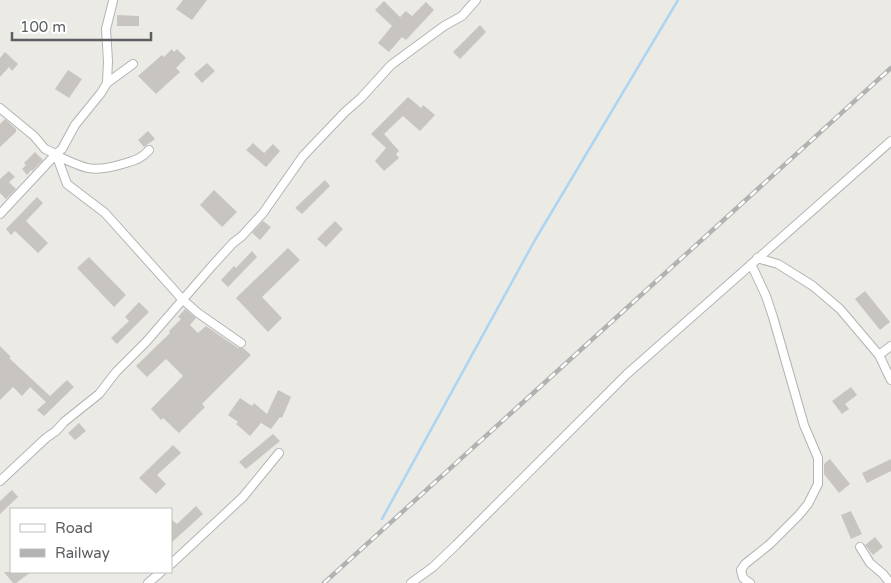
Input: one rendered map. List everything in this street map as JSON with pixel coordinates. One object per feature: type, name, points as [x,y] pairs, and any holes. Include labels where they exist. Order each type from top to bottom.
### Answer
[{"type":"street","points":[[0,481],[64,422],[93,400],[212,266],[263,213],[303,156],[391,65],[444,26],[462,16],[476,0]]},
{"type":"street","points":[[107,83],[106,29],[113,1]]},
{"type":"street","points":[[0,214],[62,149],[75,125],[107,83],[133,64]]},
{"type":"street","points":[[0,108],[34,136],[45,149],[77,165],[98,170],[143,158],[149,150]]},
{"type":"street","points":[[412,583],[456,545],[626,374],[891,141]]},
{"type":"street","points":[[56,154],[67,184],[105,213],[183,300],[198,313],[241,343]]},
{"type":"street","points":[[754,261],[778,264],[813,286],[840,309],[879,355],[891,380]]},
{"type":"street","points":[[750,583],[743,578],[741,570],[744,564],[770,544],[798,515],[808,504],[818,484],[818,458],[804,425],[773,317],[754,261]]},
{"type":"street","points":[[879,355],[891,346]]},
{"type":"street","points":[[172,563],[243,497],[279,453]]},
{"type":"street","points":[[860,547],[870,564],[883,574],[890,583]]},
{"type":"street","points":[[148,583],[161,573]]},
{"type":"building","points":[[183,0],[207,0],[192,20],[176,9]]},
{"type":"building","points":[[384,1],[400,17],[406,11],[412,16],[426,2],[434,10],[406,40],[402,37],[389,52],[378,43],[392,26],[375,10]]},
{"type":"building","points":[[117,15],[139,16],[139,26],[117,26]]},
{"type":"building","points":[[480,25],[486,32],[460,59],[453,52]]},
{"type":"building","points":[[172,49],[174,52],[177,49],[186,58],[176,68],[180,72],[156,94],[138,76],[162,55],[164,57]]},
{"type":"building","points":[[5,52],[18,64],[12,71],[9,67],[0,77],[0,58]]},
{"type":"building","points":[[207,63],[215,71],[202,83],[194,74]]},
{"type":"building","points":[[68,70],[82,79],[69,98],[55,89]]},
{"type":"building","points":[[408,97],[421,108],[423,105],[435,115],[420,131],[403,116],[384,134],[399,151],[396,154],[399,158],[384,171],[375,161],[386,148],[371,134]]},
{"type":"building","points":[[5,119],[16,129],[16,132],[0,147],[0,124]]},
{"type":"building","points":[[148,131],[155,139],[144,147],[138,140]]},
{"type":"building","points":[[253,143],[264,153],[273,144],[280,151],[266,167],[246,150]]},
{"type":"building","points":[[35,152],[43,160],[27,175],[22,169],[26,165],[24,163]]},
{"type":"building","points":[[9,171],[15,177],[9,182],[16,189],[6,199],[0,193],[0,179]]},
{"type":"building","points":[[325,180],[330,186],[302,214],[295,208]]},
{"type":"building","points":[[214,190],[237,212],[222,227],[200,205]]},
{"type":"building","points":[[37,197],[43,203],[26,221],[48,243],[38,253],[15,231],[11,235],[6,229]]},
{"type":"building","points":[[263,221],[271,227],[260,240],[252,233]]},
{"type":"building","points":[[335,221],[343,229],[326,247],[317,239]]},
{"type":"building","points":[[288,248],[300,260],[262,297],[282,318],[268,332],[236,298]]},
{"type":"building","points":[[252,251],[257,257],[228,287],[221,280]]},
{"type":"building","points":[[89,257],[126,295],[114,307],[77,268]]},
{"type":"building","points":[[865,291],[890,322],[880,330],[855,299]]},
{"type":"building","points":[[139,302],[149,312],[117,344],[111,338],[129,321],[125,317]]},
{"type":"building","points":[[185,309],[196,318],[190,325],[198,333],[206,326],[238,348],[243,348],[251,355],[202,404],[205,407],[179,433],[163,418],[161,420],[151,409],[183,376],[166,359],[147,377],[136,366],[170,333],[169,331],[181,319],[178,317]]},
{"type":"building","points":[[0,346],[11,357],[9,358],[50,396],[67,380],[74,387],[44,416],[37,410],[46,402],[30,387],[22,396],[13,387],[0,400]]},
{"type":"building","points":[[851,387],[857,395],[845,404],[849,409],[842,414],[832,401]]},
{"type":"building","points":[[278,390],[291,397],[282,418],[280,417],[271,429],[261,423],[250,436],[236,424],[238,422],[228,415],[240,398],[252,406],[254,403],[267,414]]},
{"type":"building","points":[[79,423],[86,431],[75,440],[68,433]]},
{"type":"building","points":[[273,434],[280,441],[246,469],[239,462]]},
{"type":"building","points":[[173,445],[181,453],[157,475],[166,484],[156,494],[139,478]]},
{"type":"building","points":[[830,459],[850,484],[839,493],[824,474],[824,464]]},
{"type":"building","points":[[891,459],[891,471],[867,483],[862,473]]},
{"type":"building","points":[[12,490],[18,497],[0,514],[0,501]]},
{"type":"building","points":[[196,506],[203,514],[172,542],[172,520],[177,524]]},
{"type":"building","points":[[851,511],[862,534],[851,539],[841,515]]},
{"type":"building","points":[[875,537],[883,547],[873,555],[865,545]]},
{"type":"building","points":[[4,572],[30,573],[16,583],[13,583]]},
{"type":"waterway","points":[[382,519],[535,240],[678,0]]},
{"type":"railway","points":[[324,583],[891,68]]}]
